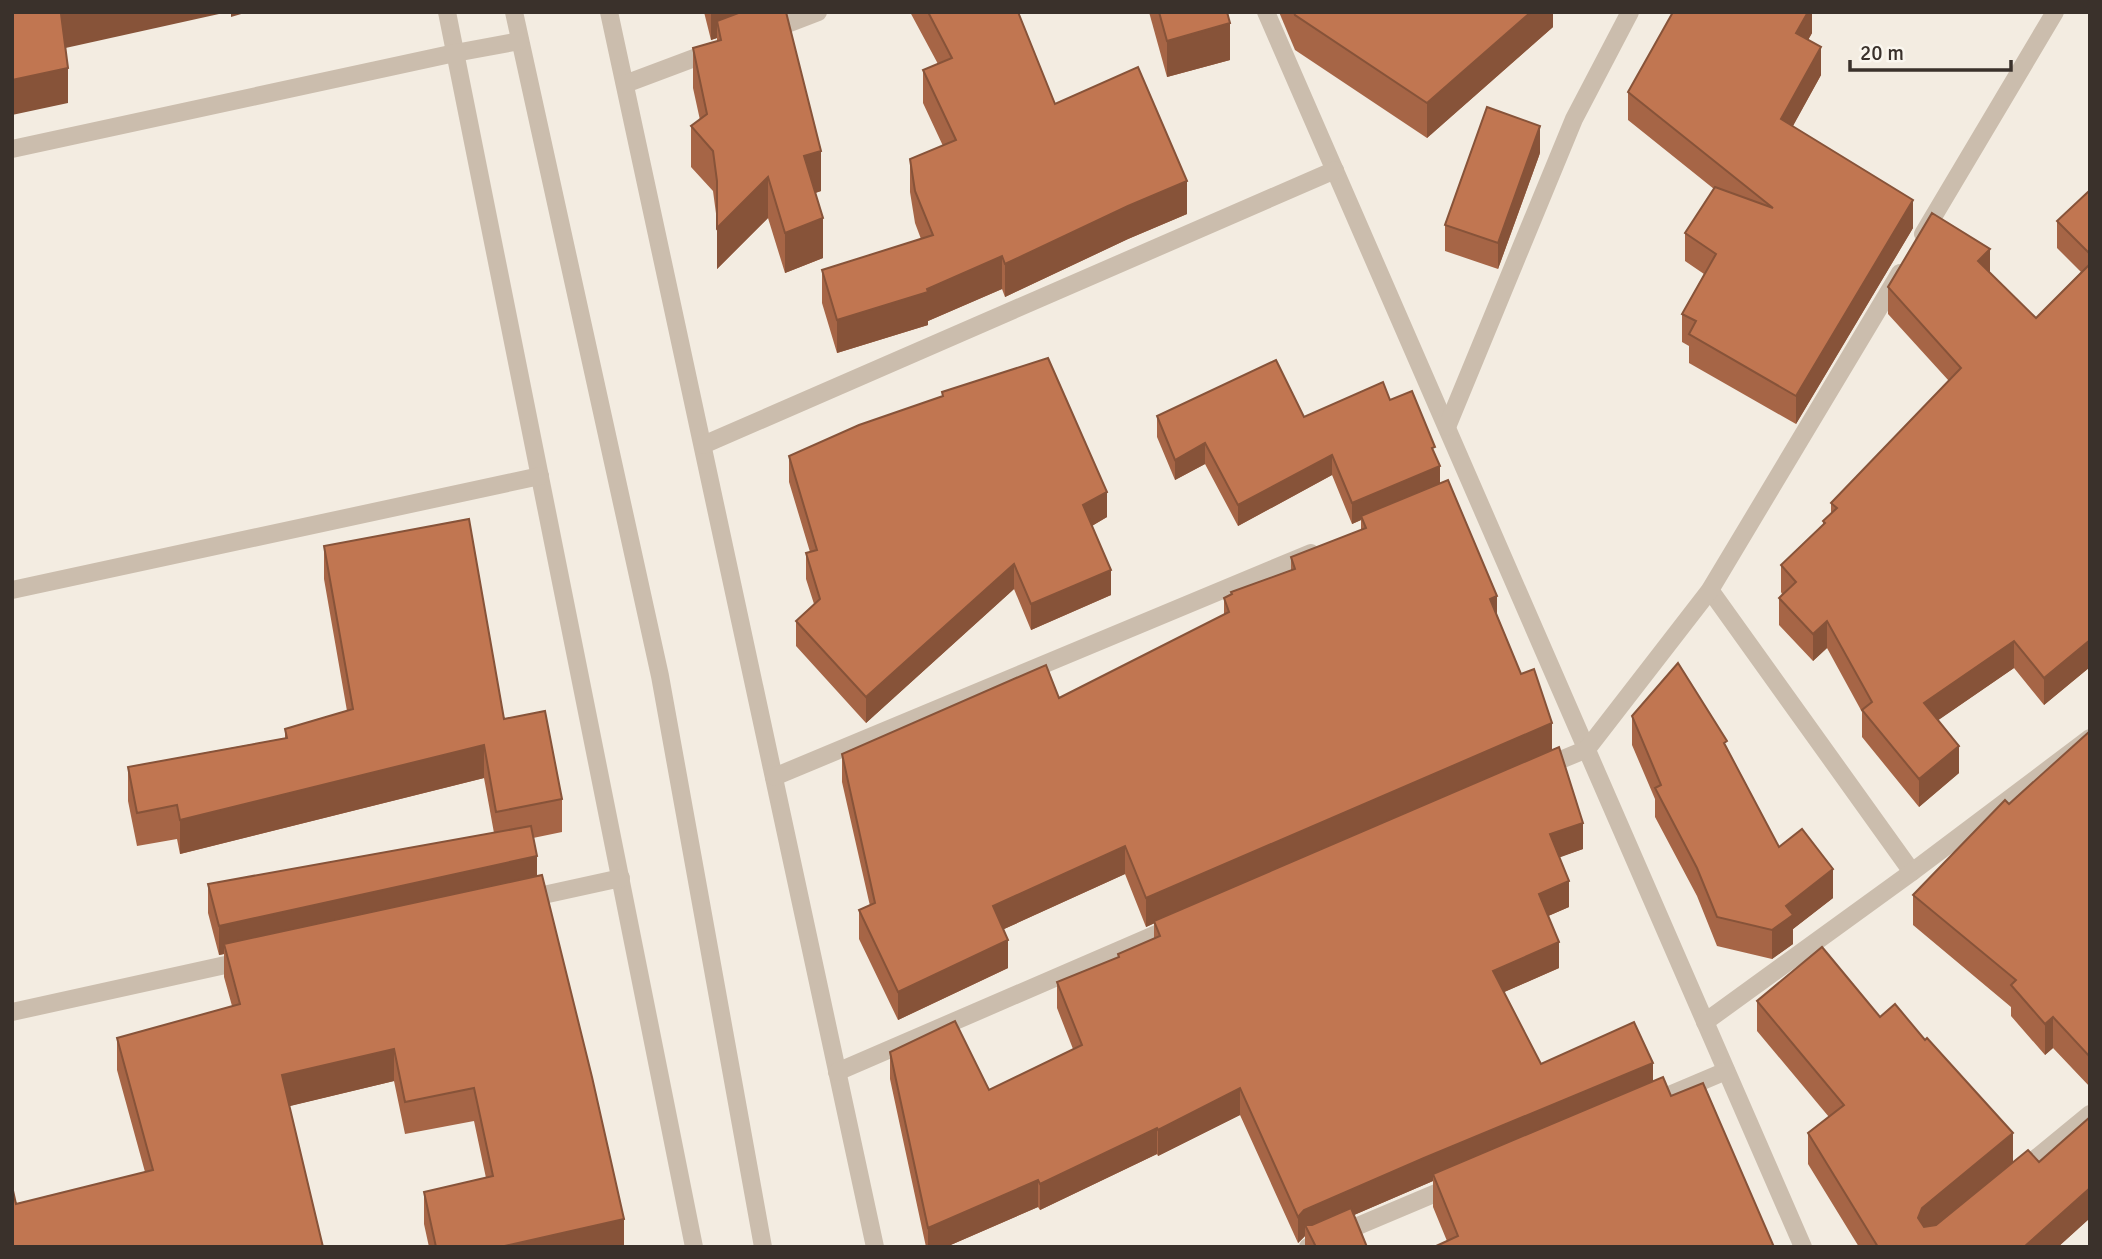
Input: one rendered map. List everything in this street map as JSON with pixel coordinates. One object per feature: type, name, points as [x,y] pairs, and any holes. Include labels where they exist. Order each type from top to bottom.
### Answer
[{"type":"street","points":[[447,12],[694,1247]]},
{"type":"street","points":[[514,12],[660,676],[762,1247]]},
{"type":"street","points":[[609,12],[875,1247]]},
{"type":"street","points":[[754,36],[818,12]]},
{"type":"street","points":[[1266,12],[1447,427],[1466,488],[1587,749],[1802,1247]]},
{"type":"street","points":[[1447,427],[1574,119],[1630,12]]},
{"type":"street","points":[[1523,776],[1587,749],[1710,590],[2056,12]]},
{"type":"street","points":[[12,149],[520,41]]},
{"type":"street","points":[[625,84],[728,46]]},
{"type":"street","points":[[703,445],[1335,170]]},
{"type":"street","points":[[12,590],[540,476]]},
{"type":"street","points":[[774,777],[1333,544]]},
{"type":"street","points":[[1710,590],[1912,872]]},
{"type":"street","points":[[1704,1022],[1912,872],[2090,738]]},
{"type":"street","points":[[513,902],[621,878]]},
{"type":"street","points":[[837,1072],[1193,918]]},
{"type":"street","points":[[12,1012],[269,956]]},
{"type":"street","points":[[1637,1109],[1726,1071]]},
{"type":"street","points":[[2004,1185],[2090,1114]]},
{"type":"street","points":[[1308,1247],[1473,1178]]},
{"type":"building","points":[[12,12],[67,12],[61,14],[68,68],[12,80]]},
{"type":"building","points":[[741,12],[786,12],[821,151],[804,156],[823,218],[785,233],[768,177],[717,228],[717,181],[713,151],[691,126],[707,114],[693,48],[721,40],[717,21]]},
{"type":"building","points":[[928,12],[1018,12],[1055,104],[1138,67],[1187,181],[1005,264],[1002,256],[927,289],[928,292],[837,320],[822,270],[933,235],[915,191],[910,159],[956,140],[923,70],[952,58]]},
{"type":"building","points":[[1159,12],[1227,12],[1230,23],[1167,41]]},
{"type":"building","points":[[1294,12],[1531,12],[1427,103]]},
{"type":"building","points":[[1673,12],[1808,12],[1796,33],[1821,47],[1781,119],[1913,200],[1796,396],[1689,334],[1696,321],[1682,314],[1716,254],[1685,233],[1715,187],[1773,208],[1628,92]]},
{"type":"building","points":[[1487,107],[1540,126],[1498,243],[1445,225]]},
{"type":"building","points":[[2090,190],[2090,254],[2057,221]]},
{"type":"building","points":[[1932,213],[1990,249],[1978,261],[2036,318],[2090,264],[2090,640],[2044,678],[2014,641],[1924,703],[1959,746],[1919,779],[1862,710],[1872,702],[1827,621],[1813,634],[1779,598],[1796,582],[1781,565],[1825,523],[1823,521],[1837,508],[1831,503],[1961,368],[1888,287]]},
{"type":"building","points":[[1048,358],[1107,492],[1083,505],[1111,570],[1031,604],[1014,564],[866,697],[796,621],[820,599],[806,553],[817,550],[789,456],[859,425],[943,396],[942,392]]},
{"type":"building","points":[[1276,360],[1304,417],[1383,382],[1390,400],[1412,391],[1440,466],[1352,503],[1332,455],[1238,505],[1205,443],[1175,460],[1157,416]]},
{"type":"building","points":[[1448,480],[1497,596],[1490,599],[1521,674],[1534,669],[1552,723],[1146,898],[1125,846],[993,906],[1008,940],[898,992],[859,910],[875,903],[842,754],[1046,665],[1059,698],[1229,612],[1224,598],[1232,594],[1231,592],[1295,569],[1291,557],[1366,528],[1361,516]]},
{"type":"building","points":[[469,519],[504,719],[545,711],[562,799],[496,812],[484,745],[180,820],[177,805],[137,813],[128,767],[287,738],[285,729],[353,709],[324,546]]},
{"type":"building","points":[[1678,663],[1727,741],[1724,743],[1779,847],[1802,829],[1833,869],[1786,906],[1793,915],[1772,930],[1717,917],[1697,868],[1655,788],[1661,785],[1632,716]]},
{"type":"building","points":[[2090,731],[2090,1057],[2053,1017],[2045,1024],[2011,985],[2016,980],[1913,895],[2005,800],[2009,804]]},
{"type":"building","points":[[1559,747],[1583,823],[1550,834],[1569,881],[1539,894],[1559,942],[1493,971],[1541,1064],[1634,1022],[1653,1063],[1304,1210],[1298,1217],[1240,1088],[1158,1130],[1157,1128],[1040,1184],[1038,1180],[928,1228],[890,1052],[955,1021],[989,1090],[1082,1045],[1057,982],[1119,957],[1118,954],[1160,936],[1154,921]]},
{"type":"building","points":[[531,826],[537,856],[219,926],[208,884]]},
{"type":"building","points":[[542,875],[624,1219],[500,1247],[436,1247],[424,1192],[493,1176],[474,1088],[405,1102],[394,1049],[282,1075],[323,1247],[12,1247],[12,1186],[16,1204],[153,1170],[117,1038],[240,1004],[224,944]]},
{"type":"building","points":[[1822,947],[1880,1017],[1895,1004],[1925,1040],[1927,1038],[2013,1133],[1922,1208],[1918,1218],[1924,1227],[1936,1225],[2028,1150],[2039,1162],[2090,1117],[2090,1188],[2024,1247],[1878,1247],[1808,1133],[1844,1105],[1757,1001]]},
{"type":"building","points":[[1663,1077],[1671,1096],[1703,1083],[1774,1247],[1434,1247],[1458,1236],[1433,1174]]},
{"type":"building","points":[[1351,1208],[1367,1247],[1316,1247],[1305,1225],[1312,1225]]}]
